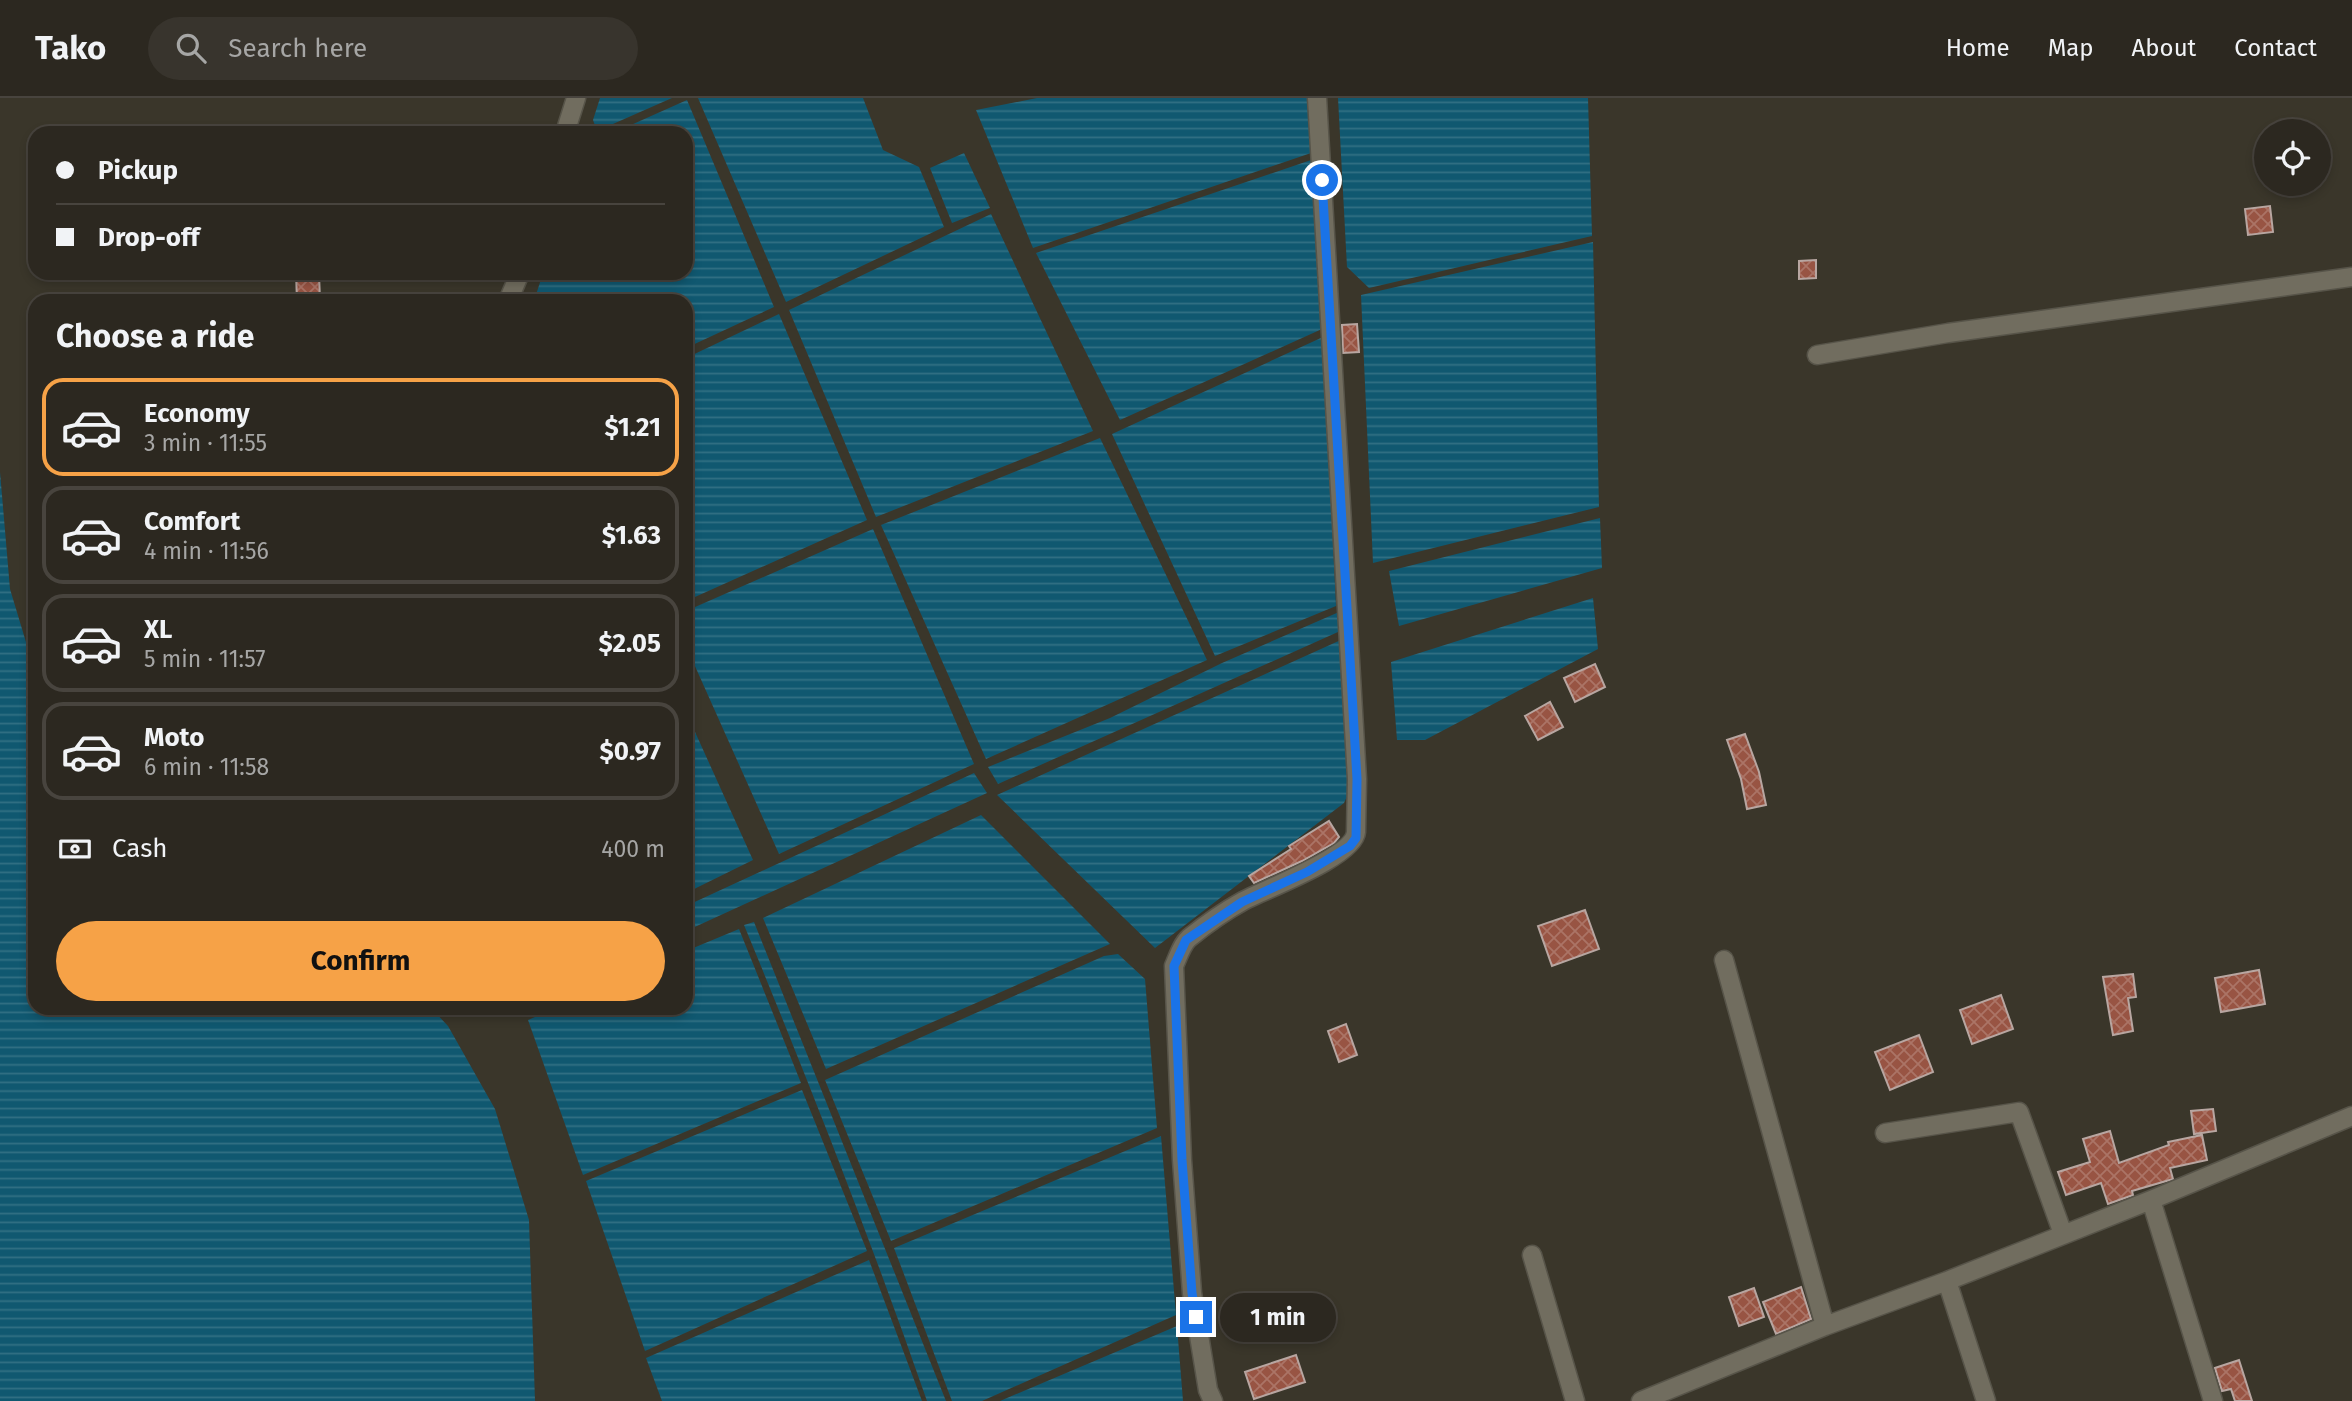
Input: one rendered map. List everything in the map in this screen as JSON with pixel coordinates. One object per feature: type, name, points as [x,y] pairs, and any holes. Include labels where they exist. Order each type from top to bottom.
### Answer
[{"type":"street","points":[[567,126],[576,98]]},
{"type":"street","points":[[1213,1401],[1208,1390],[1192,1293],[1182,1160],[1174,966],[1186,940],[1242,902],[1307,872],[1350,846],[1356,838],[1356,766],[1317,98]]},
{"type":"street","points":[[1817,355],[1948,333],[2352,277]]},
{"type":"street","points":[[1724,960],[1825,1326]]},
{"type":"street","points":[[1885,1133],[2019,1112],[2063,1234]]},
{"type":"street","points":[[1641,1401],[1825,1326],[2151,1200],[2352,1116]]},
{"type":"street","points":[[2151,1200],[2213,1401]]},
{"type":"street","points":[[1532,1255],[1575,1401]]},
{"type":"street","points":[[1947,1281],[1986,1401]]},
{"type":"water","points":[[600,98],[672,98],[608,126],[595,126],[593,120]]},
{"type":"water","points":[[698,98],[863,98],[883,150],[919,167],[944,227],[786,302]]},
{"type":"water","points":[[1037,98],[1310,98],[1314,152],[1033,248],[976,110]]},
{"type":"water","points":[[1338,98],[1588,98],[1592,236],[1369,288],[1347,267]]},
{"type":"water","points":[[687,100],[774,307],[693,345],[693,294],[536,294],[541,280],[693,280],[693,126],[629,126]]},
{"type":"water","points":[[964,153],[990,208],[952,223],[930,168]]},
{"type":"water","points":[[1314,159],[1322,329],[1120,420],[1036,253]]},
{"type":"water","points":[[991,214],[1093,431],[876,517],[789,310]]},
{"type":"water","points":[[1593,242],[1599,507],[1373,563],[1361,295]]},
{"type":"water","points":[[779,314],[867,520],[693,598],[693,355]]},
{"type":"water","points":[[1323,337],[1336,606],[1215,656],[1112,434]]},
{"type":"water","points":[[1100,438],[1207,660],[986,759],[881,525]]},
{"type":"water","points":[[0,472],[10,589],[28,649],[28,1015],[438,1015],[448,1026],[495,1109],[529,1220],[535,1401],[0,1401]]},
{"type":"water","points":[[1600,518],[1602,568],[1399,626],[1389,571]]},
{"type":"water","points":[[873,529],[974,764],[779,854],[693,662],[693,608]]},
{"type":"water","points":[[1593,598],[1598,649],[1425,740],[1397,740],[1391,662]]},
{"type":"water","points":[[1339,612],[1338,632],[998,784],[988,767],[1110,718],[1222,663]]},
{"type":"water","points":[[1343,639],[1353,783],[1344,803],[1155,948],[997,795]]},
{"type":"water","points":[[693,727],[753,860],[693,890]]},
{"type":"water","points":[[974,773],[987,793],[693,928],[693,903]]},
{"type":"water","points":[[981,815],[1110,944],[826,1069],[763,918]]},
{"type":"water","points":[[754,922],[946,1401],[927,1401],[839,1162],[744,925]]},
{"type":"water","points":[[739,929],[801,1083],[583,1175],[528,1020],[540,1015],[693,1015],[693,948]]},
{"type":"water","points":[[1118,954],[1145,979],[1157,1128],[891,1241],[825,1080],[1104,956]]},
{"type":"water","points":[[802,1090],[867,1251],[645,1351],[586,1181]]},
{"type":"water","points":[[1161,1136],[1176,1315],[982,1401],[952,1401],[894,1248]]},
{"type":"water","points":[[869,1260],[922,1401],[662,1401],[646,1358]]},
{"type":"water","points":[[1177,1326],[1183,1401],[1000,1401]]},
{"type":"building","points":[[2270,206],[2273,232],[2248,235],[2245,209]]},
{"type":"building","points":[[1816,260],[1816,278],[1799,279],[1799,261]]},
{"type":"building","points":[[296,280],[319,280],[320,294],[297,294]]},
{"type":"building","points":[[1357,324],[1359,352],[1343,353],[1342,325]]},
{"type":"building","points":[[1595,664],[1605,687],[1575,702],[1564,678]]},
{"type":"building","points":[[1550,702],[1563,727],[1538,740],[1525,716]]},
{"type":"building","points":[[1745,734],[1759,772],[1766,805],[1747,809],[1741,779],[1727,740]]},
{"type":"building","points":[[1329,821],[1339,837],[1334,843],[1254,883],[1249,876]]},
{"type":"building","points":[[1585,910],[1599,949],[1552,966],[1538,926]]},
{"type":"building","points":[[2259,970],[2265,1004],[2221,1012],[2215,978]]},
{"type":"building","points":[[2133,974],[2136,997],[2128,998],[2133,1031],[2113,1035],[2103,977]]},
{"type":"building","points":[[2001,995],[2013,1029],[1972,1044],[1960,1010]]},
{"type":"building","points":[[1346,1024],[1357,1055],[1339,1062],[1328,1031]]},
{"type":"building","points":[[1919,1035],[1933,1072],[1890,1090],[1875,1052]]},
{"type":"building","points":[[2213,1109],[2216,1131],[2194,1134],[2191,1111]]},
{"type":"building","points":[[2110,1131],[2119,1163],[2169,1145],[2168,1142],[2202,1135],[2207,1160],[2170,1168],[2173,1179],[2132,1191],[2133,1195],[2108,1204],[2101,1183],[2066,1195],[2058,1172],[2090,1162],[2083,1139]]},
{"type":"building","points":[[1801,1287],[1811,1319],[1776,1334],[1763,1302]]},
{"type":"building","points":[[1754,1288],[1764,1317],[1739,1326],[1729,1297]]},
{"type":"building","points":[[1296,1355],[1305,1382],[1254,1399],[1245,1372]]},
{"type":"building","points":[[2239,1360],[2252,1401],[2235,1401],[2231,1389],[2222,1391],[2215,1368]]},
{"type":"route","points":[[1196,1317],[1182,1160],[1174,966],[1186,940],[1242,902],[1307,872],[1350,846],[1356,838],[1357,779],[1322,180]]}]
